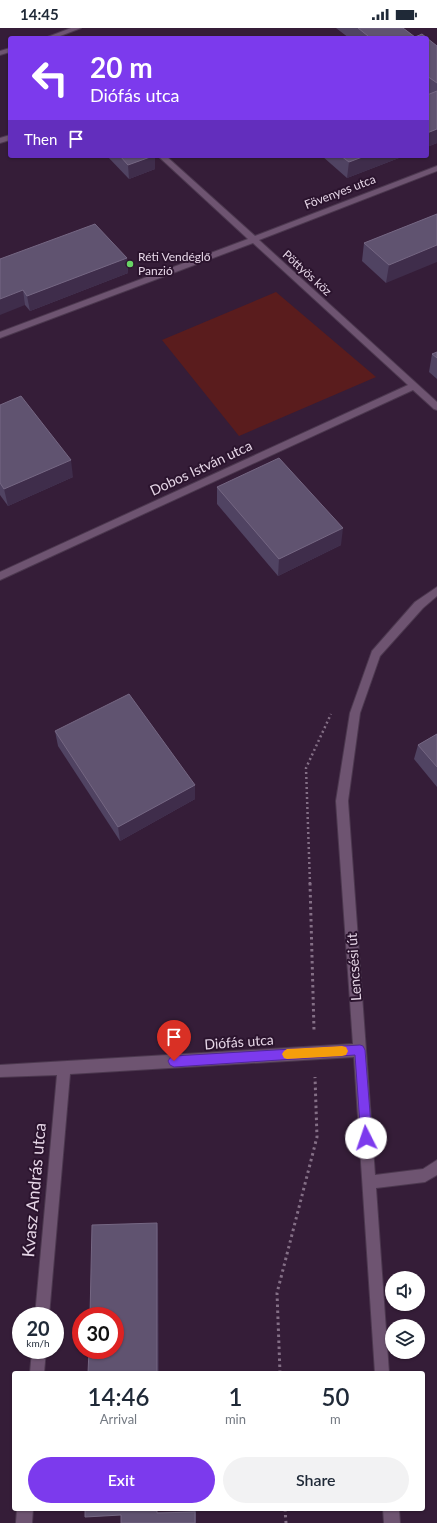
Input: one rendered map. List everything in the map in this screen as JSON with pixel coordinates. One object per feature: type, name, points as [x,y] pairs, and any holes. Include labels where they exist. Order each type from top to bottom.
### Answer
[{"type":"street","points":[[54,36],[78,28]]},
{"type":"street","name":"Pöttyös köz","points":[[164,158],[437,406]]},
{"type":"street","name":"Fövenyes utca","points":[[0,335],[253,240],[437,168]]},
{"type":"street","name":"Dobos István utca","points":[[0,576],[414,386]]},
{"type":"street","name":"Lencsési út","points":[[382,1371],[342,800],[355,713],[376,654],[419,604],[437,591]]},
{"type":"street","name":"Diófás utca","points":[[0,1071],[360,1050]]},
{"type":"street","name":"Kvasz András utca","points":[[43,1307],[64,1068]]},
{"type":"street","points":[[369,1182],[425,1175],[437,1167]]},
{"type":"street","points":[[37,1371],[38,1359]]},
{"type":"street","points":[[24,1523],[25,1511]]},
{"type":"street","points":[[391,1511],[392,1523]]},
{"type":"path","points":[[280,1371],[277,1293],[317,1137],[315,1052]]},
{"type":"path","points":[[285,1511],[286,1523]]},
{"type":"shaded area","points":[[276,292],[376,377],[239,436],[162,340]]},
{"type":"building","points":[[358,28],[403,28],[414,36],[368,36]]},
{"type":"building","points":[[429,40],[437,46],[437,83],[429,77]]},
{"type":"building","points":[[437,91],[437,129],[429,132],[429,94]]},
{"type":"building","points":[[122,158],[147,158],[128,165]]},
{"type":"building","points":[[344,158],[360,158],[349,162]]},
{"type":"building","points":[[437,214],[437,245],[389,265],[364,243]]},
{"type":"building","points":[[95,224],[127,258],[27,296],[23,290],[0,299],[0,259]]},
{"type":"building","points":[[437,352],[437,358],[432,354]]},
{"type":"building","points":[[21,396],[71,460],[4,489],[0,483],[0,405]]},
{"type":"building","points":[[279,458],[343,528],[279,559],[217,487]]},
{"type":"building","points":[[129,694],[195,785],[118,827],[55,731]]},
{"type":"building","points":[[437,734],[437,767],[418,745]]},
{"type":"building","points":[[157,1223],[157,1371],[88,1371],[89,1359],[124,1359],[124,1307],[90,1307],[92,1225]]},
{"type":"building","points":[[85,1511],[157,1511],[157,1513],[195,1512],[195,1523],[121,1523],[121,1515],[85,1517]]},
{"type":"slow traffic","points":[[287,1054],[342,1051]]},
{"type":"place","name":"Réti Vendéglő Panzió","points":[[130,264]]},
{"type":"route","points":[[174,1061],[360,1050],[366,1138]]}]
